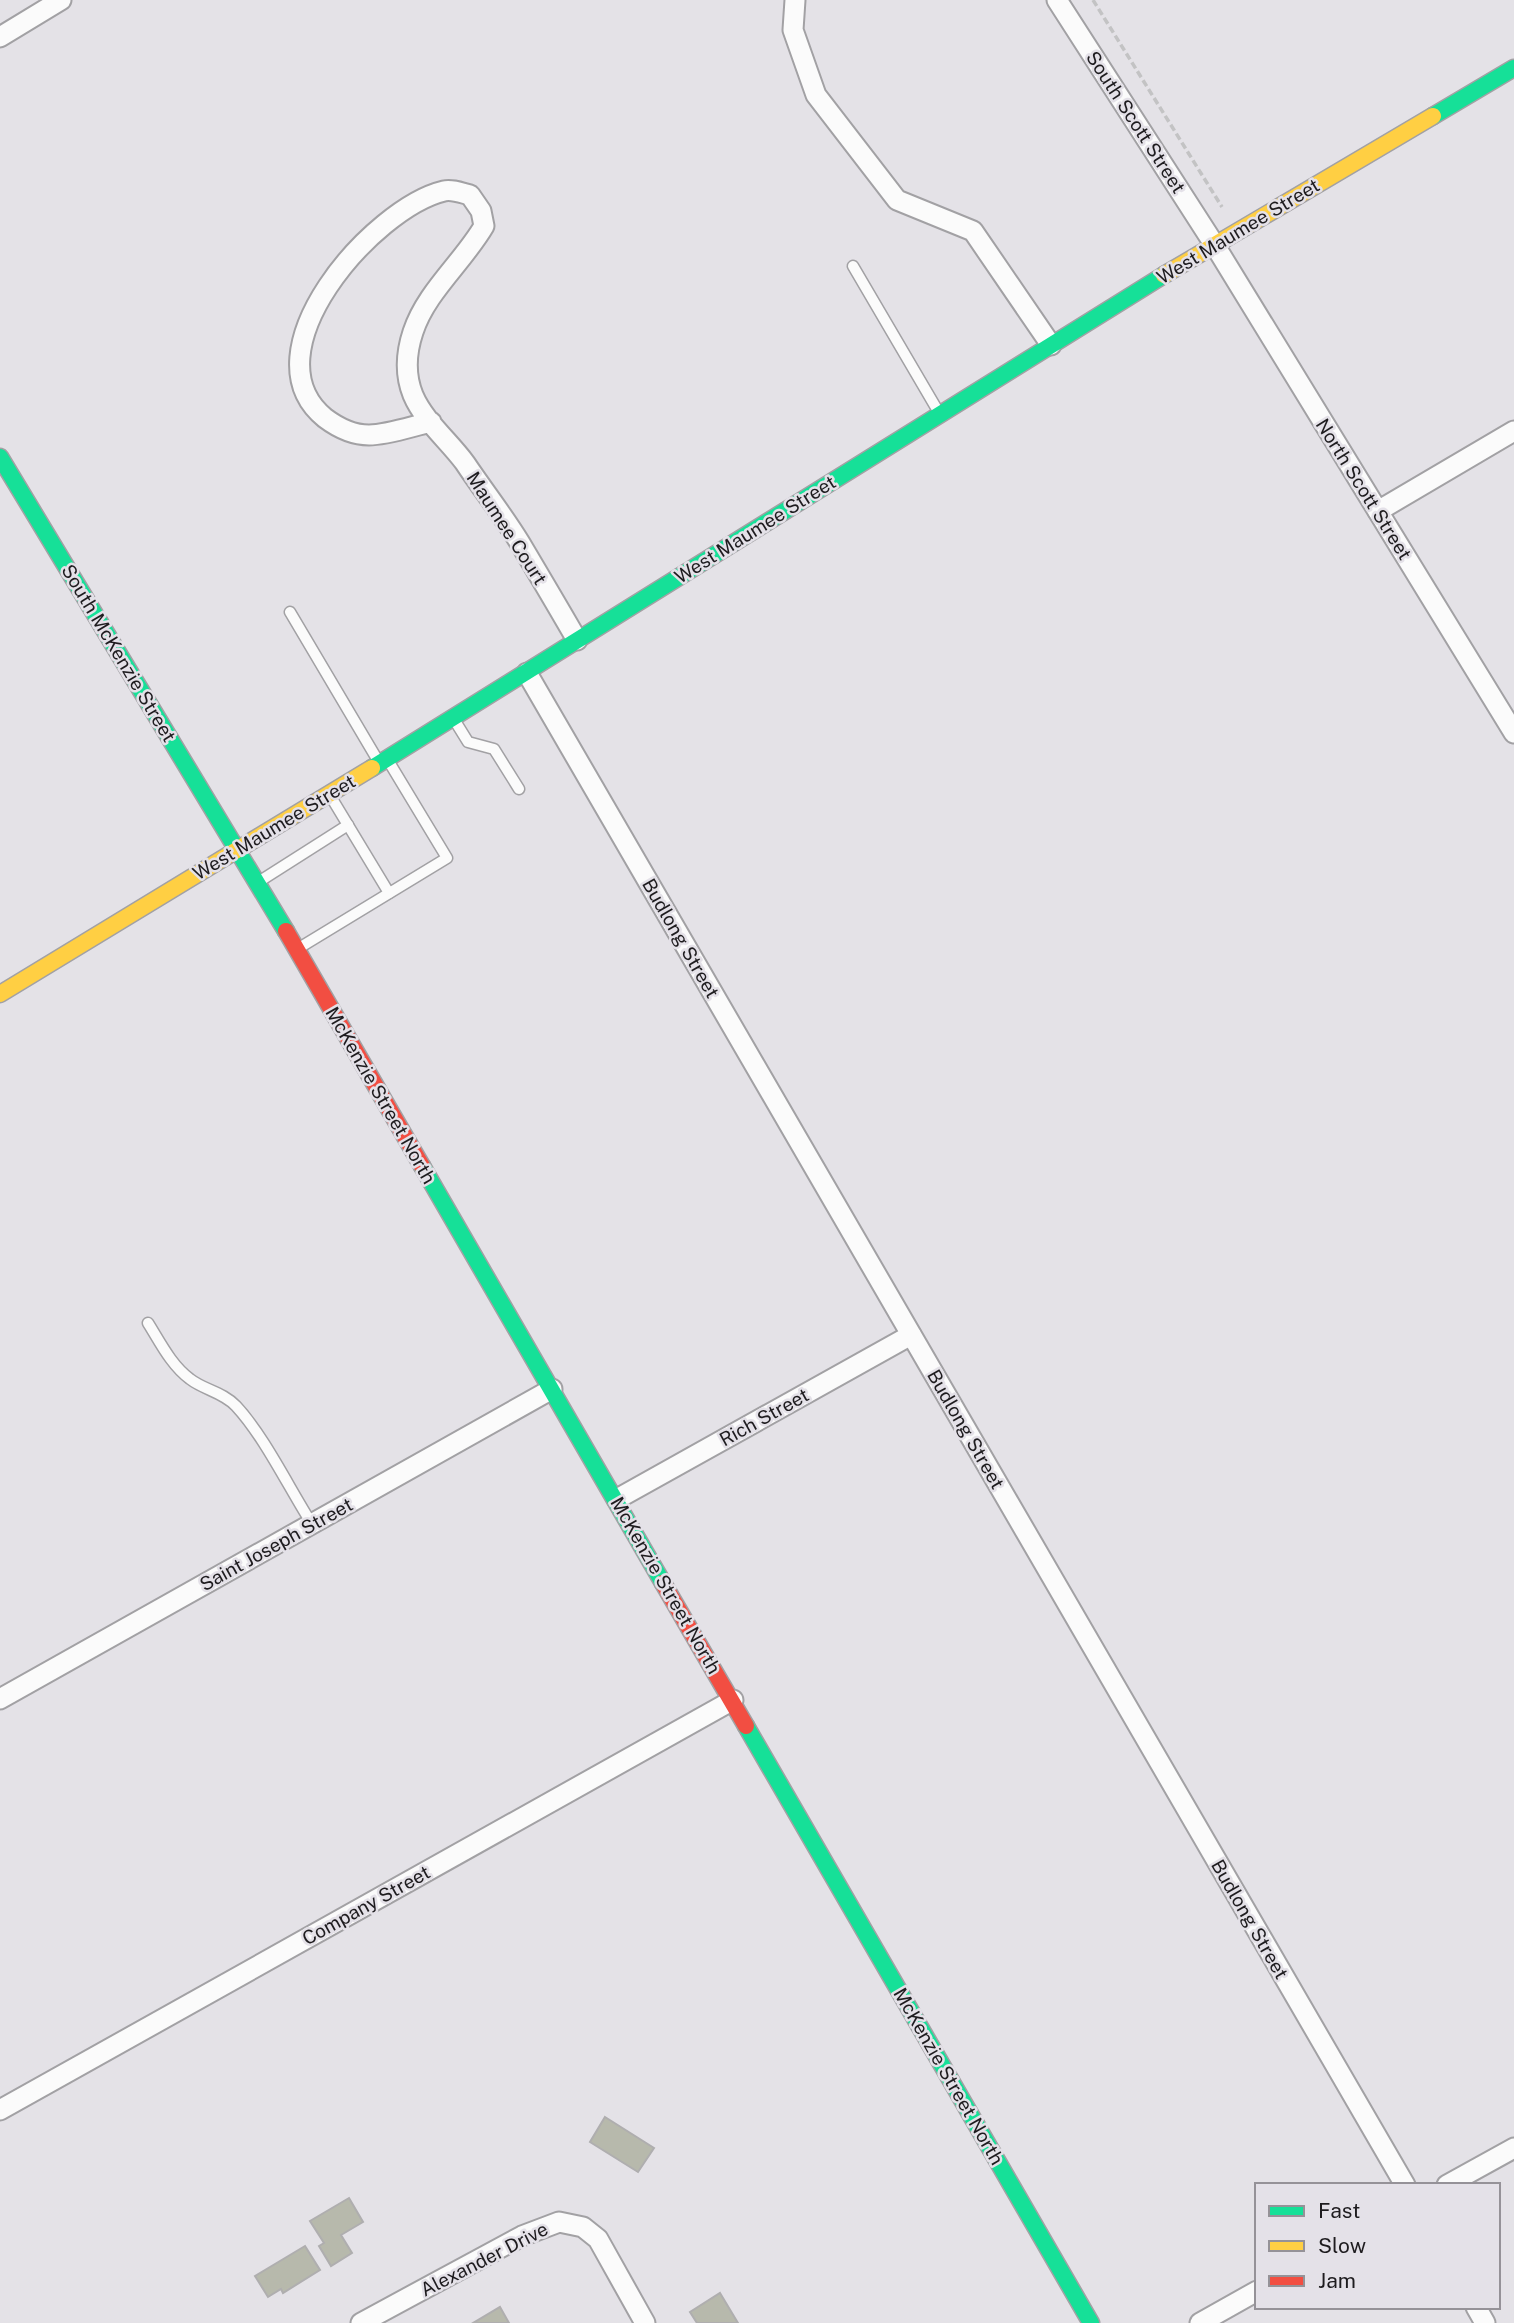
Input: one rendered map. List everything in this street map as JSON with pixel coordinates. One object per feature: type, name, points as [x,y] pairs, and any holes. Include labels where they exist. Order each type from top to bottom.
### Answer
[{"type":"street","points":[[0,37],[61,0]]},
{"type":"street","points":[[795,0],[793,30],[816,95],[897,200],[973,231],[1051,345]]},
{"type":"street","name":"South Scott Street","points":[[1058,0],[1214,244]]},
{"type":"street","name":"West Maumee Street","points":[[0,994],[527,673],[1214,244],[1514,68]]},
{"type":"street","name":"Maumee Court","points":[[431,422],[369,435],[337,427],[318,412],[307,397],[299,353],[310,319],[330,283],[356,251],[389,221],[423,199],[447,190],[470,195],[481,211],[484,226],[422,311],[413,331],[407,357],[408,379],[414,398],[457,452],[519,540],[577,640]]},
{"type":"street","name":"North Scott Street","points":[[1214,244],[1514,733]]},
{"type":"street","points":[[1378,511],[1514,431]]},
{"type":"street","name":"South McKenzie Street","points":[[0,457],[238,849]]},
{"type":"street","name":"Budlong Street","points":[[527,673],[1404,2183]]},
{"type":"street","name":"McKenzie Street North","points":[[238,849],[617,1499],[1091,2323]]},
{"type":"street","name":"Rich Street","points":[[617,1499],[911,1335]]},
{"type":"street","name":"Saint Joseph Street","points":[[0,1699],[552,1389]]},
{"type":"street","name":"Company Street","points":[[0,2110],[733,1700]]},
{"type":"street","points":[[1451,2183],[1514,2148]]},
{"type":"street","name":"Alexander Drive","points":[[360,2323],[523,2236],[559,2222],[583,2227],[598,2239],[645,2323]]},
{"type":"street","points":[[1200,2323],[1255,2292]]},
{"type":"lane","points":[[853,266],[940,414]]},
{"type":"lane","points":[[290,612],[447,858],[296,949]]},
{"type":"lane","points":[[452,718],[468,743],[494,749],[519,789]]},
{"type":"lane","points":[[329,793],[389,893]]},
{"type":"lane","points":[[258,882],[348,825]]},
{"type":"lane","points":[[148,1323],[176,1366],[191,1380],[220,1393],[235,1404],[312,1524]]},
{"type":"path","points":[[1093,0],[1222,207]]},
{"type":"building","points":[[605,2117],[654,2148],[638,2172],[590,2142]]},
{"type":"building","points":[[349,2198],[363,2222],[341,2235],[352,2253],[331,2266],[319,2246],[324,2243],[310,2221]]},
{"type":"building","points":[[305,2246],[320,2270],[283,2293],[281,2289],[268,2297],[255,2276]]},
{"type":"building","points":[[720,2293],[738,2323],[697,2323],[690,2312]]},
{"type":"building","points":[[500,2307],[509,2323],[473,2323]]},
{"type":"traffic: fast","points":[[1433,116],[1514,68]]},
{"type":"traffic: fast","points":[[372,768],[1164,275]]},
{"type":"traffic: fast","points":[[0,457],[286,931]]},
{"type":"traffic: fast","points":[[422,1166],[663,1583]]},
{"type":"traffic: fast","points":[[746,1726],[1091,2323]]},
{"type":"traffic: slow","points":[[1164,275],[1433,116]]},
{"type":"traffic: slow","points":[[0,994],[372,768]]},
{"type":"traffic: jam","points":[[286,931],[422,1166]]},
{"type":"traffic: jam","points":[[663,1583],[746,1726]]}]
